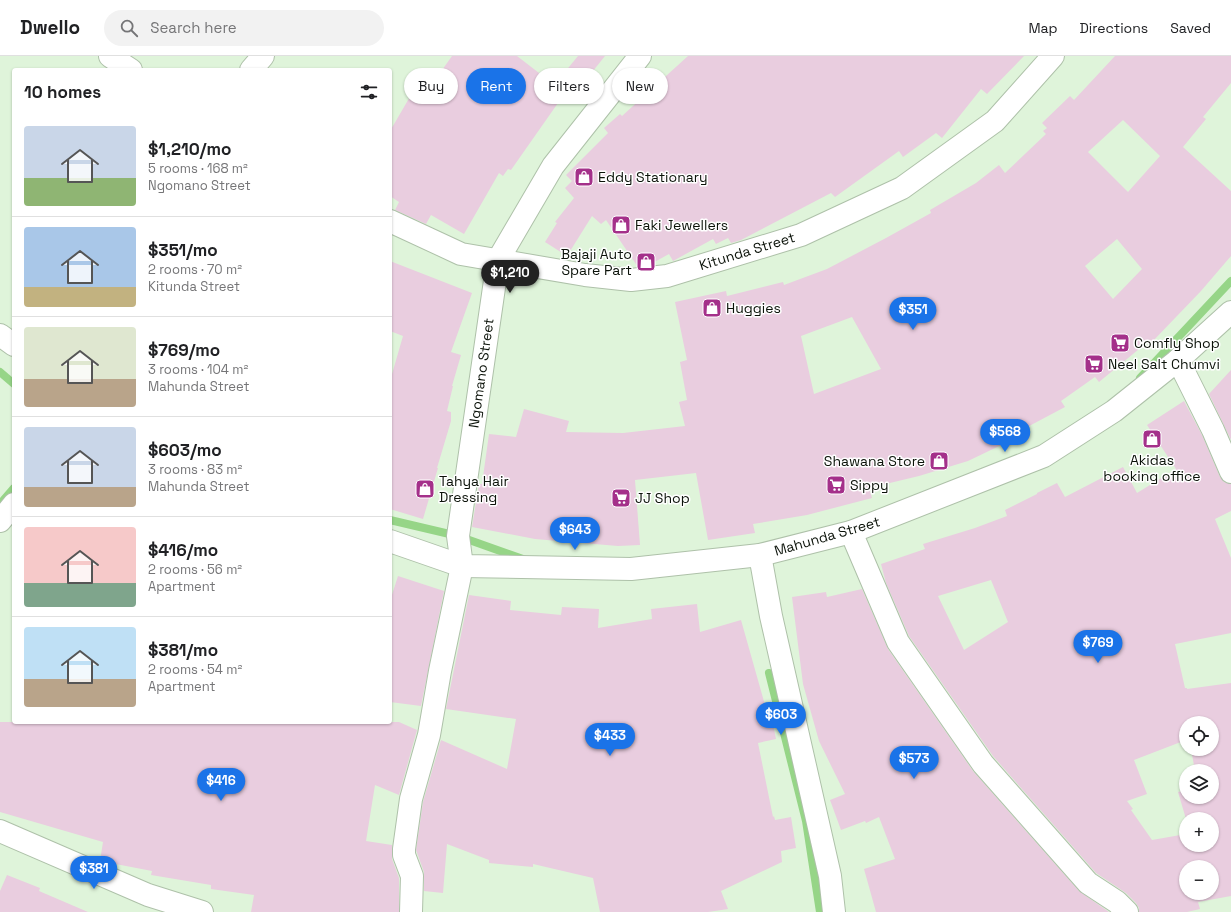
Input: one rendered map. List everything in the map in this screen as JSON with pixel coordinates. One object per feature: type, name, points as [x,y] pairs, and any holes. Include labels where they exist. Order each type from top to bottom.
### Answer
[{"type":"street","points":[[110,56],[128,68]]},
{"type":"street","points":[[253,68],[263,56]]},
{"type":"street","name":"Ngomano Street","points":[[411,912],[412,876],[404,855],[404,849],[412,799],[428,735],[462,566],[458,536],[498,260],[553,166],[640,56]]},
{"type":"street","name":"Kitunda Street","points":[[392,223],[461,254],[585,275],[631,280],[667,276],[801,235],[902,188],[995,121],[1053,56]]},
{"type":"street","name":"Mahunda Street","points":[[392,542],[462,566],[630,569],[760,555],[851,532],[1044,456],[1114,411],[1178,360],[1231,312]]},
{"type":"street","points":[[0,335],[12,344]]},
{"type":"street","points":[[1178,360],[1213,430],[1231,472]]},
{"type":"street","points":[[0,521],[12,506]]},
{"type":"street","points":[[851,532],[898,642],[983,764],[1088,883],[1117,902],[1128,912]]},
{"type":"street","points":[[760,555],[771,616],[830,876],[834,912]]},
{"type":"street","points":[[0,831],[148,895],[202,912]]},
{"type":"building","points":[[452,56],[517,56],[534,69],[534,104],[557,104],[511,170],[508,169],[503,176],[499,173],[464,234],[431,215],[426,224],[395,210],[399,202],[392,197],[392,128],[406,104],[458,104],[458,68],[444,68]]},
{"type":"building","points":[[578,56],[605,56],[595,68],[568,68]]},
{"type":"building","points":[[688,56],[1024,56],[987,94],[981,89],[942,138],[936,133],[903,157],[899,151],[835,197],[831,193],[741,240],[731,243],[728,238],[716,244],[713,239],[673,261],[669,254],[649,265],[638,267],[606,220],[601,224],[592,216],[567,256],[545,242],[557,223],[555,222],[574,198],[565,188],[572,181],[566,175],[608,133],[604,128],[620,114],[622,116],[635,104],[668,104],[668,74]]},
{"type":"building","points":[[1115,56],[1231,56],[1231,83],[1203,117],[1206,119],[1183,147],[1231,191],[1231,256],[1201,291],[1152,342],[1150,340],[1099,382],[1095,377],[1061,401],[1065,407],[1016,433],[1018,437],[968,461],[919,476],[869,488],[872,498],[807,515],[753,524],[755,533],[708,540],[696,473],[635,480],[640,545],[618,546],[535,539],[472,527],[479,484],[482,484],[489,434],[516,437],[524,409],[569,421],[566,432],[623,433],[685,426],[679,402],[687,400],[680,362],[687,360],[675,302],[726,291],[727,296],[783,282],[784,285],[827,269],[931,213],[930,210],[976,183],[999,165],[1005,173],[1046,134],[1043,131],[1047,128],[1042,123],[1070,96],[1074,100]],"holes":[[[1123,120],[1160,156],[1128,192],[1088,152]],[[1117,239],[1142,269],[1113,299],[1085,266]],[[852,317],[881,369],[814,394],[801,336]]]},
{"type":"building","points":[[392,262],[472,293],[451,352],[461,355],[452,386],[447,411],[451,412],[451,421],[423,519],[392,510],[392,374],[403,336],[392,332]]},
{"type":"building","points":[[1231,370],[1231,440],[1209,394]]},
{"type":"building","points":[[1184,401],[1202,435],[1220,477],[1224,482],[1231,484],[1231,511],[1215,519],[1231,558],[1231,633],[1175,644],[1185,688],[1187,689],[1231,683],[1231,896],[1219,898],[1219,860],[1179,860],[1179,900],[1209,900],[1198,902],[1200,909],[1187,912],[1139,912],[1139,908],[1136,903],[1126,893],[1096,873],[993,756],[909,636],[886,583],[881,564],[925,549],[923,544],[975,528],[1007,516],[1005,510],[1057,483],[1065,497],[1123,467],[1137,493],[1176,469],[1147,425]],"holes":[[[991,580],[1008,622],[964,650],[938,596]]]},
{"type":"building","points":[[398,576],[444,591],[421,706],[392,702],[392,595]]},
{"type":"building","points":[[862,589],[888,649],[973,771],[1079,891],[1109,912],[876,912],[864,869],[895,859],[879,817],[866,823],[865,821],[841,830],[830,800],[845,794],[819,741],[803,684],[792,597],[826,592],[827,597]]},
{"type":"building","points":[[469,595],[511,601],[510,610],[561,615],[562,607],[599,609],[598,628],[652,619],[651,609],[697,604],[700,632],[741,620],[765,705],[769,704],[776,739],[758,743],[773,817],[774,816],[775,820],[791,817],[796,848],[781,851],[782,862],[721,891],[728,909],[708,912],[600,912],[593,878],[533,864],[533,867],[489,863],[489,860],[447,844],[443,893],[424,891],[424,872],[416,850],[423,802],[441,740],[507,769],[516,719],[446,709]]},
{"type":"building","points":[[0,722],[12,722],[12,724],[392,724],[392,722],[399,722],[417,730],[399,795],[375,785],[366,841],[392,845],[392,859],[399,878],[399,912],[251,912],[254,895],[211,889],[211,885],[151,875],[152,871],[100,861],[103,842],[0,812]]},
{"type":"building","points":[[7,875],[40,888],[39,891],[88,912],[0,912],[0,891]]},
{"type":"waterway","points":[[1140,378],[1231,281]]},
{"type":"waterway","points":[[0,372],[12,382]]},
{"type":"waterway","points":[[0,504],[12,490]]},
{"type":"waterway","points":[[392,520],[458,536],[523,559]]},
{"type":"waterway","points":[[769,673],[806,821],[820,912]]},
{"type":"place","name":"Eddy Stationary","points":[[584,177]]},
{"type":"place","name":"Faki Jewellers","points":[[621,225]]},
{"type":"place","name":"Bajaji Auto Spare Part","points":[[646,262]]},
{"type":"place","name":"Huggies","points":[[712,308]]},
{"type":"place","name":"Comfly Shop","points":[[1120,343]]},
{"type":"place","name":"Neel Salt Chumvi","points":[[1094,364]]},
{"type":"place","name":"Akidas booking office","points":[[1152,439]]},
{"type":"place","name":"Shawana Store","points":[[939,461]]},
{"type":"place","name":"Sippy","points":[[836,485]]},
{"type":"place","name":"Tahya Hair Dressing","points":[[425,489]]},
{"type":"place","name":"JJ Shop","points":[[621,498]]}]
